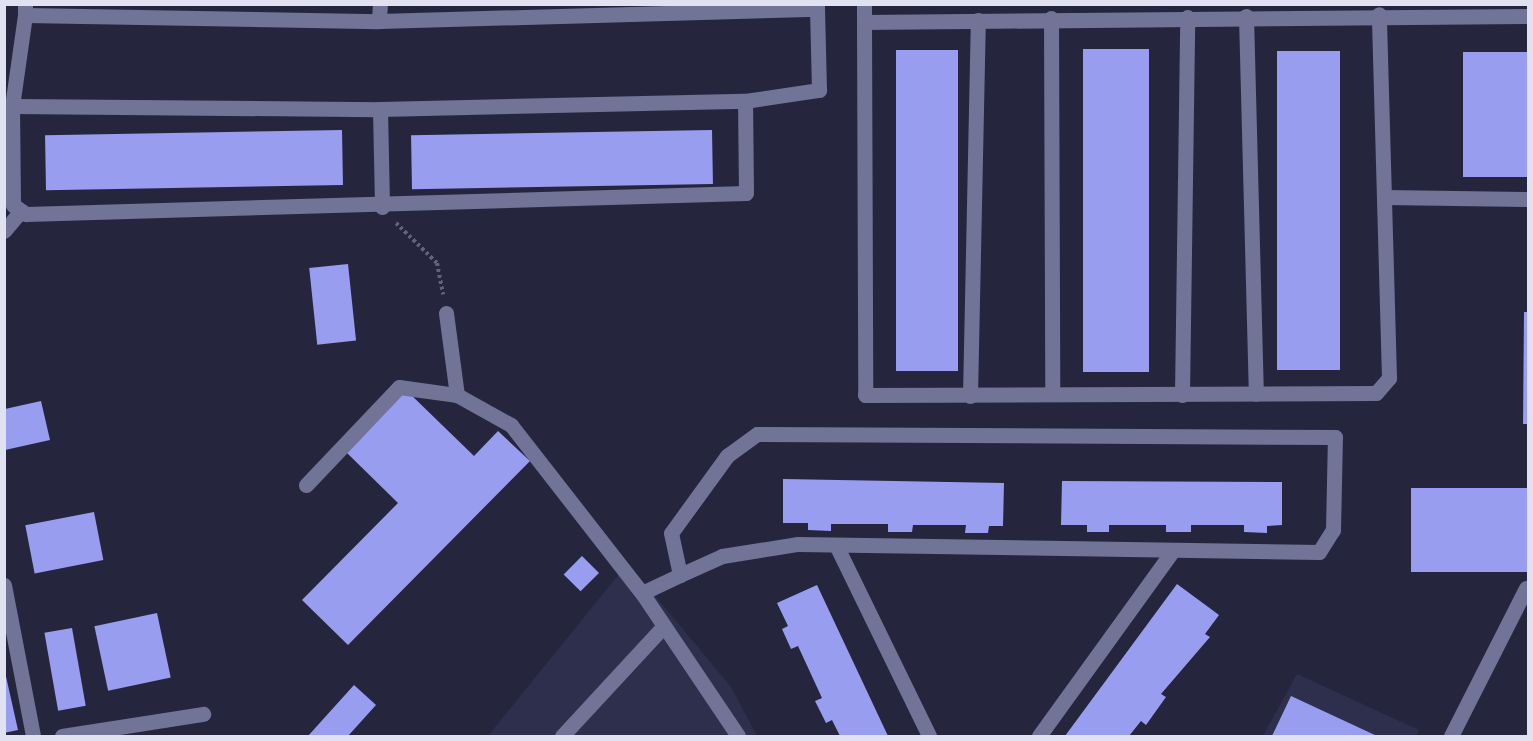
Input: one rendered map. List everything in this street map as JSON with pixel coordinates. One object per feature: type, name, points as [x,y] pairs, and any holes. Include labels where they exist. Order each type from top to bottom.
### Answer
[{"type":"street","points":[[379,21],[380,4]]},
{"type":"street","points":[[864,4],[865,395],[1376,393],[1389,378],[1379,14]]},
{"type":"street","points":[[12,106],[380,109],[745,101],[819,90],[817,7],[379,21],[25,10],[12,106],[13,205],[21,211],[388,207],[746,193],[745,101]]},
{"type":"street","points":[[864,22],[1379,14],[1528,16]]},
{"type":"street","points":[[1246,16],[1256,394]]},
{"type":"street","points":[[1182,395],[1187,17]]},
{"type":"street","points":[[1051,18],[1052,394]]},
{"type":"street","points":[[969,396],[978,20]]},
{"type":"street","points":[[380,109],[388,207]]},
{"type":"street","points":[[1384,196],[1528,199]]},
{"type":"street","points":[[4,231],[21,211]]},
{"type":"street","points":[[446,313],[457,395]]},
{"type":"street","points":[[306,485],[399,387],[457,395],[511,425],[642,593],[738,736]]},
{"type":"street","points":[[642,593],[722,556],[798,544],[1319,552],[1333,530],[1335,438],[757,434],[727,456],[671,532],[680,575]]},
{"type":"street","points":[[836,545],[928,736]]},
{"type":"street","points":[[1039,736],[1173,550]]},
{"type":"street","points":[[4,585],[33,736]]},
{"type":"street","points":[[1451,736],[1526,588]]},
{"type":"street","points":[[562,736],[664,626]]},
{"type":"street","points":[[62,736],[203,714]]},
{"type":"path","points":[[388,207],[396,223],[436,263],[446,313]]},
{"type":"shaded area","points":[[628,563],[731,687],[757,736],[488,736]]},
{"type":"shaded area","points":[[1297,674],[1419,730],[1416,736],[1263,736]]},
{"type":"building","points":[[1083,49],[1149,49],[1149,372],[1083,372]]},
{"type":"building","points":[[896,50],[958,50],[958,371],[896,371]]},
{"type":"building","points":[[1277,51],[1340,51],[1340,370],[1277,370]]},
{"type":"building","points":[[1463,52],[1528,52],[1528,177],[1463,177]]},
{"type":"building","points":[[342,130],[343,185],[46,190],[45,135]]},
{"type":"building","points":[[712,130],[713,184],[412,189],[411,135]]},
{"type":"building","points":[[348,264],[356,341],[317,345],[309,268]]},
{"type":"building","points":[[1524,312],[1528,312],[1528,424],[1523,424]]},
{"type":"building","points":[[406,390],[474,456],[498,431],[530,461],[348,645],[302,600],[398,503],[346,452]]},
{"type":"building","points":[[41,401],[50,440],[5,450],[5,409]]},
{"type":"building","points":[[783,479],[1004,483],[1003,526],[989,526],[988,533],[965,533],[966,525],[913,525],[912,532],[888,532],[888,524],[831,524],[831,531],[808,530],[808,523],[783,523]]},
{"type":"building","points":[[1062,481],[1282,482],[1282,525],[1267,526],[1267,533],[1244,532],[1244,525],[1191,525],[1191,532],[1166,532],[1166,525],[1109,525],[1109,532],[1087,532],[1087,525],[1061,525]]},
{"type":"building","points":[[1411,488],[1528,488],[1528,572],[1411,572]]},
{"type":"building","points":[[94,512],[103,560],[35,573],[25,525]]},
{"type":"building","points":[[582,556],[599,573],[581,591],[564,574]]},
{"type":"building","points":[[1177,584],[1219,615],[1205,634],[1210,637],[1161,694],[1166,697],[1146,725],[1141,721],[1129,736],[1065,736]]},
{"type":"building","points":[[817,585],[888,736],[840,736],[832,720],[826,723],[815,701],[822,698],[798,646],[791,649],[782,629],[788,626],[777,603]]},
{"type":"building","points":[[157,613],[171,678],[108,691],[94,626]]},
{"type":"building","points":[[72,628],[86,706],[58,711],[44,633]]},
{"type":"building","points":[[4,673],[18,730],[4,733]]},
{"type":"building","points":[[354,685],[376,705],[348,736],[308,736]]},
{"type":"building","points":[[1291,696],[1377,736],[1272,736]]}]
